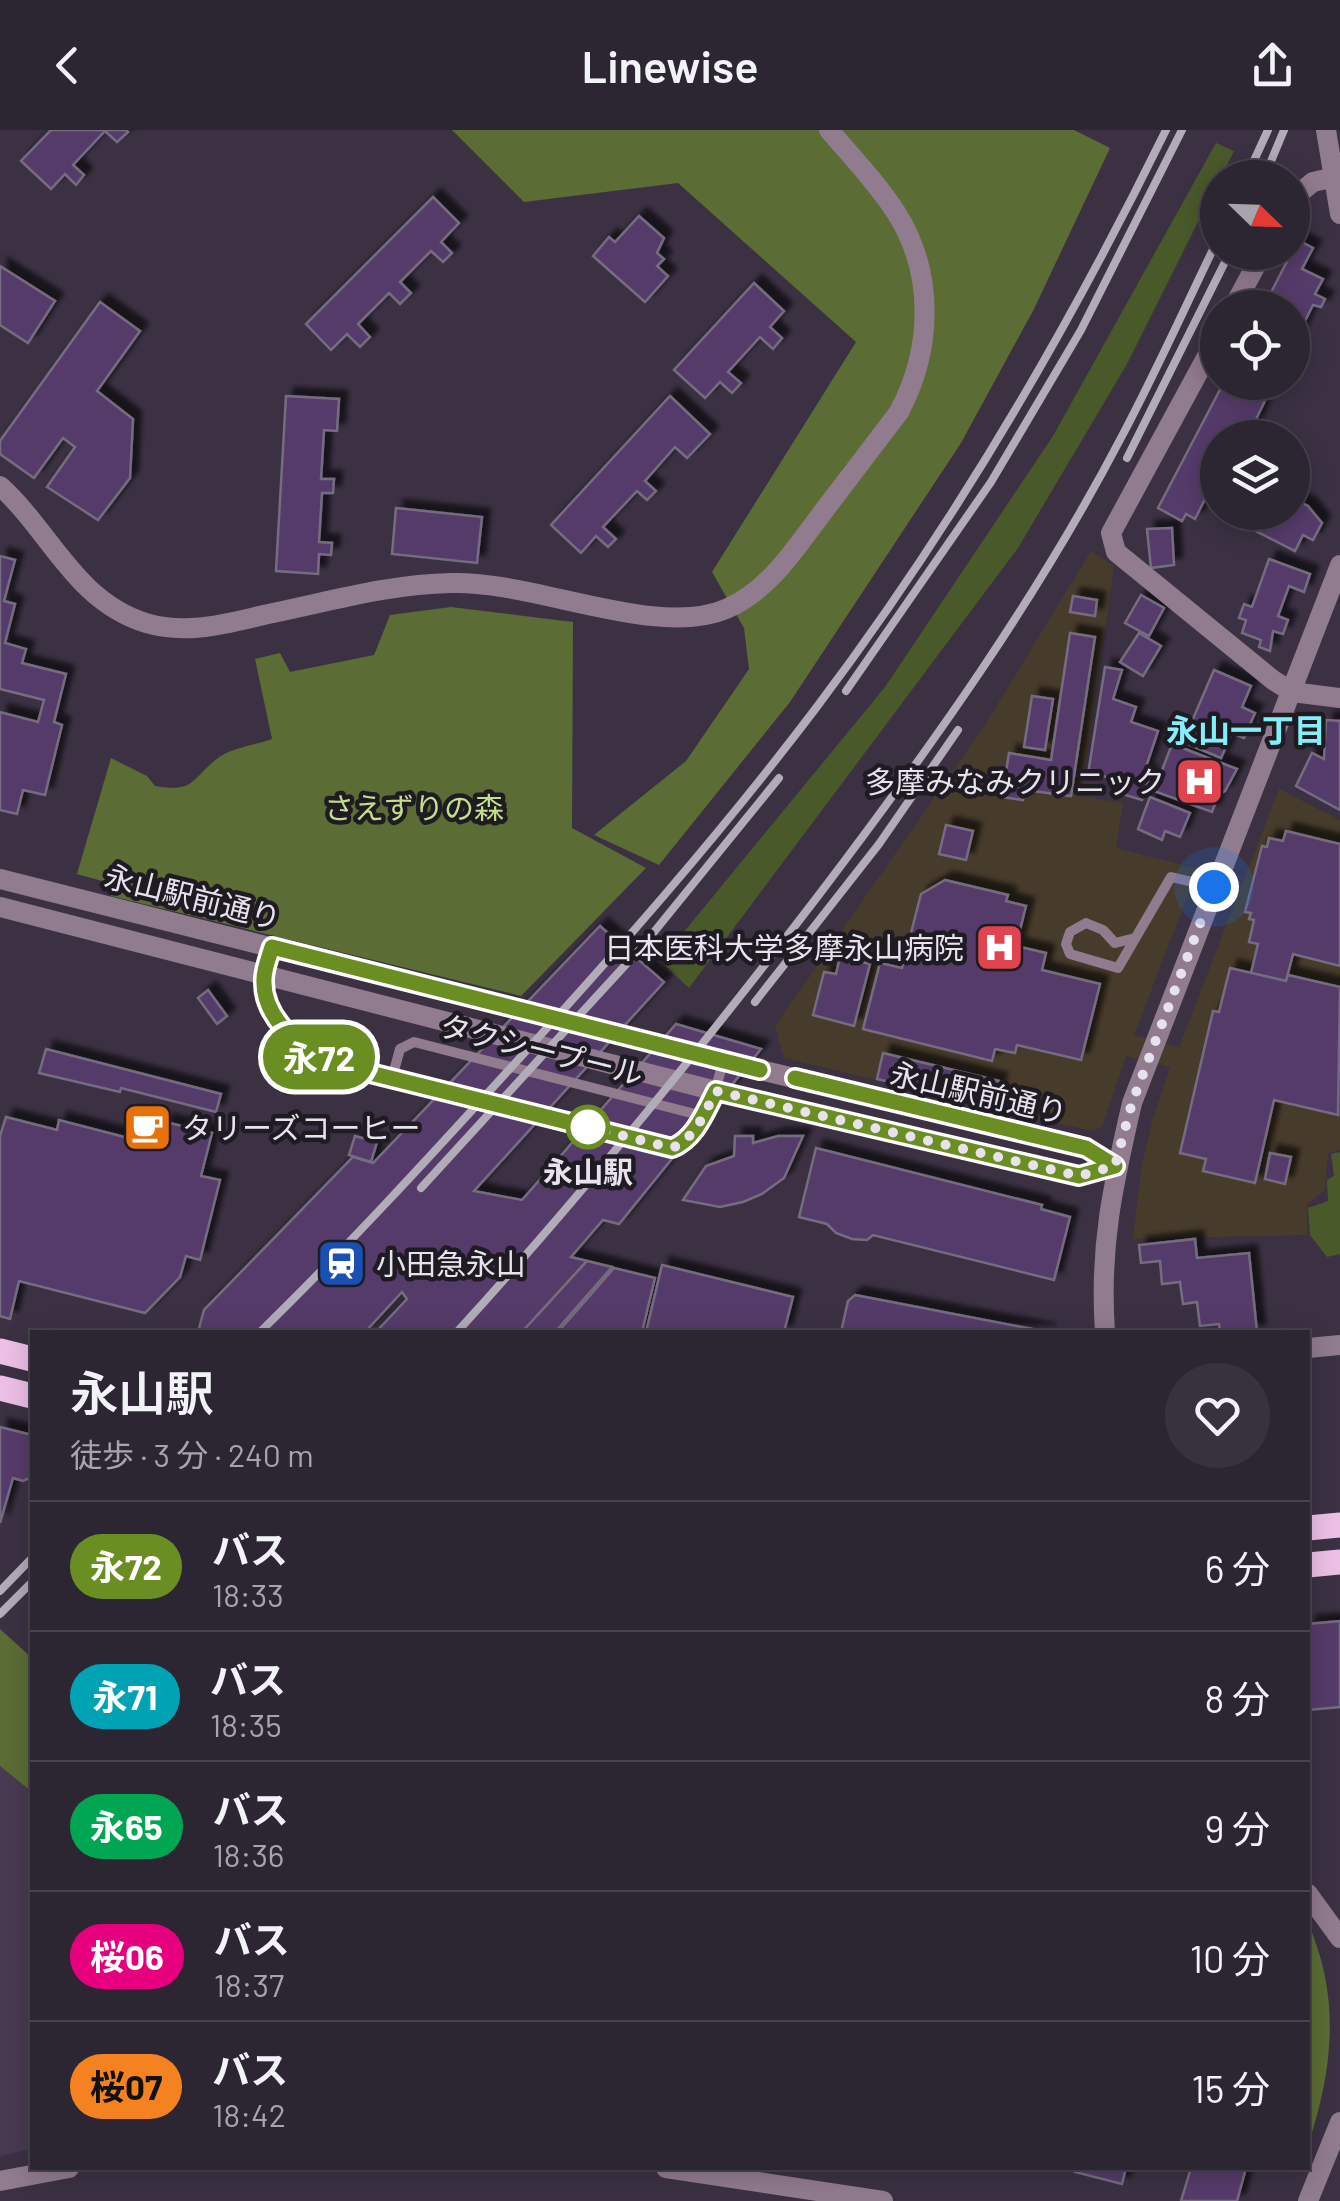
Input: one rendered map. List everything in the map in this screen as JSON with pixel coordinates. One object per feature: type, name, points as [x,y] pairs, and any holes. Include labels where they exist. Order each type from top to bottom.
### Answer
[{"type":"main road","points":[[0,1351],[30,1358]]},
{"type":"main road","points":[[0,1388],[30,1396]]},
{"type":"main road","points":[[1310,1528],[1340,1525]]},
{"type":"main road","points":[[1310,1565],[1340,1562]]},
{"type":"street","points":[[0,486],[24,509],[62,561],[90,591],[129,616],[161,626],[198,629],[354,596],[452,582],[506,586],[664,618],[701,617],[728,608],[755,592],[779,569],[900,412],[923,352],[926,325],[921,282],[909,238],[886,198],[830,130]]},
{"type":"street","points":[[1326,130],[1340,214]]},
{"type":"street","points":[[1310,184],[1335,178]]},
{"type":"street","points":[[1200,369],[1111,532],[1112,544],[1116,552],[1292,692],[1340,698]]},
{"type":"street","points":[[1105,1330],[1103,1268],[1115,1166],[1132,1103],[1340,564]]},
{"type":"street","name":"永山駅前通り","points":[[0,879],[1086,1148],[1115,1166]]},
{"type":"street","name":"永山駅前通り","points":[[0,907],[716,1091],[1079,1176],[1115,1166]]},
{"type":"street","points":[[933,1142],[939,1113]]},
{"type":"street","points":[[1310,1348],[1340,1345]]},
{"type":"street","points":[[1310,1897],[1340,1938]]},
{"type":"street","points":[[1308,2201],[1340,2122]]},
{"type":"street","points":[[0,2181],[58,2170]]},
{"type":"street","points":[[679,2170],[883,2201]]},
{"type":"lane","points":[[1135,938],[1115,943],[1103,930],[1086,923],[1070,932],[1066,944],[1070,954],[1118,968],[1171,877],[1214,887]]},
{"type":"lane","points":[[272,947],[264,981],[270,1005],[282,1028],[326,1062],[672,1148],[683,1144],[703,1116],[716,1091],[724,1061]]},
{"type":"lane","name":"タクシープール","points":[[392,1078],[400,1049],[414,1042],[703,1116]]},
{"type":"shaded area","name":"日本医科大学多摩永山病院","points":[[1091,551],[1114,566],[1081,796],[1123,803],[1116,848],[1198,869],[1134,1035],[1179,1047],[1279,789],[1340,820],[1340,1150],[1328,1153],[1325,1190],[1307,1204],[1307,1235],[1133,1239],[1141,1169],[1170,1067],[1126,1056],[1102,1127],[1092,1131],[784,1058],[775,1026],[983,728]]},
{"type":"shaded area","points":[[0,1766],[30,1790],[30,2149],[0,2156]]},
{"type":"green space","points":[[452,130],[1074,130],[1110,148],[1034,309],[961,443],[790,702],[659,865],[594,835],[686,761],[749,669],[744,628],[712,572],[856,342],[678,183],[524,202]]},
{"type":"green space","points":[[1216,143],[1234,151],[1230,160],[1207,160]]},
{"type":"green space","points":[[1200,172],[1200,218],[1127,364],[1018,548],[689,988],[660,961],[885,687],[1053,436]]},
{"type":"green space","name":"さえずりの森","points":[[451,607],[573,622],[572,828],[646,868],[521,996],[111,896],[113,884],[77,874],[111,758],[147,776],[155,786],[185,786],[223,755],[272,739],[255,659],[280,653],[290,672],[374,655],[390,615]]},
{"type":"green space","points":[[1340,1152],[1340,1254],[1327,1257],[1310,1235],[1308,1208],[1328,1201],[1327,1180],[1334,1176],[1331,1154]]},
{"type":"green space","points":[[0,1629],[30,1656],[30,1790],[0,1766]]},
{"type":"green space","points":[[1310,1928],[1329,2005],[1328,2060],[1310,2139]]},
{"type":"building","points":[[51,130],[126,130],[128,132],[117,142],[105,131],[73,165],[84,175],[76,185],[65,174],[51,189],[21,161]]},
{"type":"building","points":[[433,197],[459,223],[441,242],[452,253],[443,262],[431,251],[400,282],[411,293],[400,304],[389,293],[358,324],[370,337],[360,347],[347,334],[331,350],[306,324]]},
{"type":"building","points":[[639,216],[664,238],[657,253],[664,259],[657,266],[668,276],[645,302],[593,256],[609,237],[615,242]]},
{"type":"building","points":[[0,266],[55,301],[28,343],[0,325]]},
{"type":"building","points":[[1283,270],[1304,270],[1323,279],[1315,294],[1325,299],[1321,307],[1313,305],[1310,311],[1310,290],[1272,290]]},
{"type":"building","points":[[754,283],[784,311],[770,327],[782,338],[773,349],[760,337],[728,372],[741,383],[732,393],[720,382],[705,398],[674,370]]},
{"type":"building","points":[[100,302],[140,331],[97,391],[133,419],[130,478],[98,520],[47,487],[75,447],[63,438],[34,478],[0,454],[0,441]]},
{"type":"building","points":[[286,396],[339,399],[337,431],[324,430],[321,479],[334,479],[333,493],[322,493],[319,542],[332,543],[331,555],[319,554],[318,574],[276,571]]},
{"type":"building","points":[[670,396],[710,434],[687,458],[675,447],[645,481],[656,491],[647,500],[637,491],[603,527],[616,539],[608,547],[596,536],[581,553],[551,525]]},
{"type":"building","points":[[1215,400],[1265,400],[1256,420],[1204,420]]},
{"type":"building","points":[[1200,428],[1200,509],[1195,519],[1186,514],[1182,521],[1158,508]]},
{"type":"building","points":[[396,508],[482,517],[477,563],[392,554]]},
{"type":"building","points":[[1310,508],[1322,523],[1313,540],[1303,535],[1295,551],[1254,530],[1310,530]]},
{"type":"building","points":[[1172,528],[1174,565],[1151,568],[1147,529]]},
{"type":"building","points":[[0,556],[15,560],[4,601],[15,604],[5,643],[26,649],[22,663],[66,674],[54,722],[62,725],[45,795],[23,790],[17,814],[0,810],[0,712],[38,722],[44,700],[0,689]]},
{"type":"building","points":[[1269,559],[1310,574],[1304,592],[1289,586],[1278,616],[1288,620],[1283,634],[1273,631],[1270,651],[1259,647],[1261,640],[1242,633],[1246,620],[1239,618],[1244,604],[1252,607]]},
{"type":"building","points":[[1141,595],[1164,608],[1149,636],[1125,623]]},
{"type":"building","points":[[1073,596],[1097,600],[1095,616],[1070,612]]},
{"type":"building","points":[[1070,633],[1095,637],[1071,796],[1025,790],[1023,800],[1002,797],[1009,753],[1051,760]]},
{"type":"building","points":[[1139,633],[1161,646],[1143,676],[1120,662]]},
{"type":"building","points":[[1105,667],[1122,670],[1113,699],[1136,707],[1131,722],[1158,731],[1144,773],[1150,775],[1142,800],[1122,794],[1126,780],[1088,774]]},
{"type":"building","points":[[1214,670],[1251,686],[1242,707],[1255,713],[1244,738],[1232,733],[1221,758],[1183,742]]},
{"type":"building","points":[[1032,696],[1053,699],[1045,750],[1024,747]]},
{"type":"building","points":[[1326,720],[1340,721],[1340,810],[1296,786],[1312,753],[1324,759]]},
{"type":"building","points":[[1172,744],[1237,769],[1225,791],[1218,795],[1212,812],[1154,791]]},
{"type":"building","points":[[1150,797],[1190,813],[1180,837],[1165,831],[1162,840],[1138,829]]},
{"type":"building","points":[[946,825],[973,831],[966,860],[939,854]]},
{"type":"building","points":[[1286,831],[1340,844],[1340,966],[1293,954],[1286,981],[1251,973],[1258,944],[1249,942],[1254,920],[1249,919],[1251,913],[1245,912],[1262,846],[1267,847],[1269,838],[1283,841]]},
{"type":"building","points":[[945,880],[1008,895],[1006,901],[1026,906],[1016,946],[1046,953],[1042,970],[1100,984],[1081,1060],[1017,1045],[1015,1053],[995,1049],[992,1061],[863,1029],[880,963],[902,968],[921,894]]},
{"type":"building","points":[[600,926],[664,982],[474,1191],[522,1200],[676,1024],[761,1049],[619,1224],[603,1220],[571,1257],[587,1261],[524,1330],[378,1330],[407,1299],[402,1292],[367,1330],[199,1330],[204,1310],[353,1157],[373,1163]]},
{"type":"building","points":[[840,957],[870,964],[854,1026],[813,1015],[824,972],[836,974]]},
{"type":"building","points":[[1230,968],[1286,981],[1288,975],[1340,987],[1338,1115],[1274,1100],[1255,1183],[1203,1171],[1206,1159],[1180,1153],[1213,1011],[1219,1012]]},
{"type":"building","points":[[208,990],[227,1016],[217,1024],[198,998]]},
{"type":"building","points":[[46,1049],[221,1094],[216,1112],[39,1073]]},
{"type":"building","points":[[883,1053],[999,1081],[993,1106],[877,1079]]},
{"type":"building","points":[[6,1117],[57,1130],[59,1120],[159,1146],[165,1122],[212,1133],[201,1176],[220,1180],[200,1260],[186,1256],[180,1277],[145,1313],[19,1281],[10,1319],[0,1316],[0,1136]]},
{"type":"building","points":[[355,1136],[377,1142],[371,1162],[349,1155]]},
{"type":"building","points":[[735,1136],[753,1136],[753,1143],[778,1136],[803,1136],[784,1178],[762,1194],[720,1207],[683,1200],[706,1166],[734,1156]]},
{"type":"building","points":[[816,1148],[1042,1205],[1041,1209],[1070,1217],[1054,1280],[873,1235],[867,1240],[852,1239],[836,1233],[827,1224],[799,1217]]},
{"type":"building","points":[[1270,1153],[1291,1157],[1285,1184],[1265,1179]]},
{"type":"building","points":[[1195,1239],[1197,1258],[1249,1253],[1257,1330],[1220,1330],[1219,1324],[1200,1326],[1197,1302],[1183,1304],[1180,1282],[1162,1284],[1160,1261],[1141,1263],[1139,1245]]},
{"type":"building","points":[[587,1261],[612,1267],[557,1330],[524,1330]]},
{"type":"building","points":[[662,1265],[793,1297],[785,1330],[646,1330]]},
{"type":"building","points":[[614,1268],[655,1278],[642,1330],[560,1330]]},
{"type":"building","points":[[855,1295],[1038,1330],[841,1330],[848,1301]]},
{"type":"building","points":[[0,1427],[30,1434],[30,1478],[23,1481],[13,1478],[0,1523]]},
{"type":"building","points":[[1340,1621],[1340,1707],[1310,1710],[1310,1624]]},
{"type":"building","points":[[1076,2170],[1126,2170],[1122,2184]]},
{"type":"building","points":[[1190,2170],[1245,2170],[1237,2201],[1181,2201]]},
{"type":"railway","points":[[262,1330],[385,1204],[586,984],[704,849],[816,708],[914,570],[1005,427],[1089,280],[1166,130]]},
{"type":"railway","points":[[846,691],[991,482],[1081,330],[1182,130]]},
{"type":"railway","points":[[1254,160],[1268,130]]},
{"type":"railway","points":[[1272,160],[1284,130]]},
{"type":"railway","points":[[459,1330],[597,1173],[687,1063],[818,896],[941,729],[1018,615],[1089,497],[1203,270]]},
{"type":"railway","points":[[1127,458],[1221,270]]},
{"type":"railway","points":[[755,1002],[879,844],[958,730]]},
{"type":"railway","points":[[421,1188],[641,948],[779,778]]},
{"type":"railway","points":[[0,1591],[30,1560]]},
{"type":"railway","points":[[0,1614],[30,1584]]},
{"type":"bus line","name":"永72","points":[[760,1070],[272,947],[264,981],[282,1028],[326,1062],[672,1148],[683,1144],[692,1133],[716,1091],[1079,1176],[1115,1166],[1086,1148],[795,1078]]},
{"type":"place","name":"多摩みなみクリニック","points":[[1200,781]]},
{"type":"place","name":"日本医科大学多摩永山病院","points":[[999,947]]},
{"type":"place","name":"タリーズコーヒー","points":[[147,1127]]},
{"type":"place","name":"永山駅","points":[[588,1127]]},
{"type":"place","name":"小田急永山","points":[[341,1263]]},
{"type":"district","name":"永山一丁目","points":[[1246,729]]},
{"type":"route","points":[[588,1127],[672,1148],[683,1144],[692,1133],[716,1091],[1079,1176],[1115,1166],[1132,1103],[1214,887]]}]
